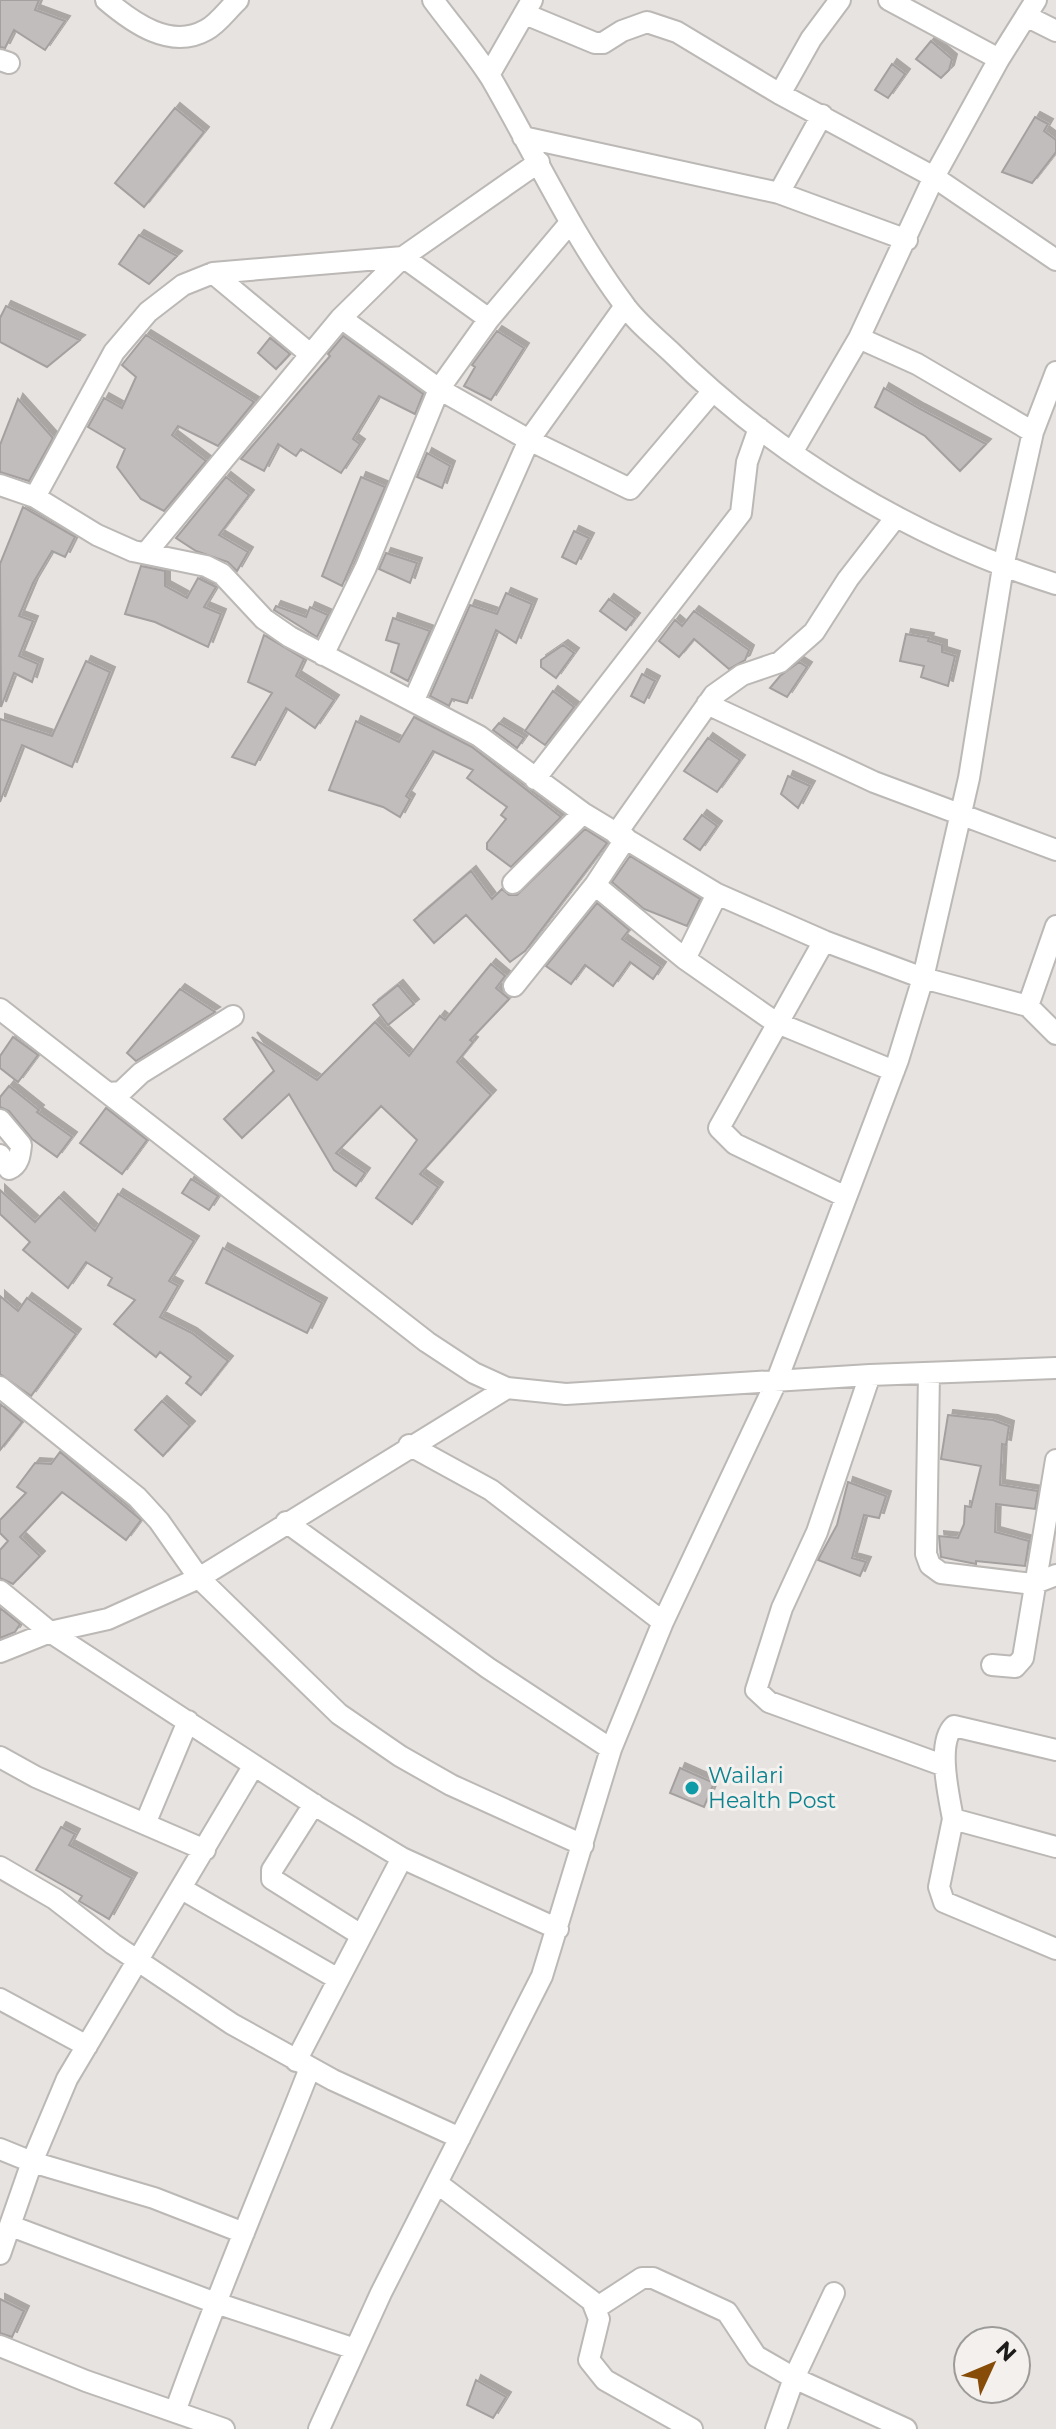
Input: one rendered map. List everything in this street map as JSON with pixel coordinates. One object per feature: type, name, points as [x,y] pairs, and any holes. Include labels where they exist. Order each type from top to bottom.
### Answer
[{"type":"street","points":[[106,0],[169,37],[189,37],[208,29],[238,0]]},
{"type":"street","points":[[433,0],[489,75],[539,162],[569,224],[625,306],[712,392],[759,428],[896,517],[1003,567],[1056,584]]},
{"type":"street","points":[[780,94],[811,39],[840,0]]},
{"type":"street","points":[[889,0],[999,59]]},
{"type":"street","points":[[489,75],[529,7],[595,43],[603,43],[622,31],[647,22],[677,32],[780,94],[934,177],[1056,260]]},
{"type":"street","points":[[793,451],[859,338],[934,177],[1031,8],[1056,31]]},
{"type":"street","points":[[779,193],[822,115]]},
{"type":"street","points":[[523,137],[779,193],[907,240]]},
{"type":"street","points":[[146,553],[341,318],[403,257],[539,162]]},
{"type":"street","points":[[323,655],[366,567],[439,389],[489,319],[569,224]]},
{"type":"street","points":[[35,497],[114,352],[148,312],[183,285],[213,273],[403,257],[489,319]]},
{"type":"street","points":[[213,273],[310,354]]},
{"type":"street","points":[[414,700],[529,440],[625,306]]},
{"type":"street","points":[[341,318],[439,389],[529,440],[602,477],[634,489],[712,392]]},
{"type":"street","points":[[859,338],[917,364],[1033,432]]},
{"type":"street","points":[[319,2429],[355,2349],[542,1976],[611,1749],[663,1622],[777,1380],[844,1196],[894,1071],[923,978],[969,778],[1003,567],[1033,432],[1056,372]]},
{"type":"street","points":[[535,779],[741,513],[747,462],[759,428]]},
{"type":"street","points":[[0,485],[35,497],[97,535],[146,553],[206,566],[222,574],[264,619],[323,655],[479,736],[583,813],[717,894],[824,941],[923,978],[1028,1006],[1056,1034]]},
{"type":"street","points":[[514,986],[595,885],[621,836],[707,704],[742,675],[780,662],[814,632],[896,517]]},
{"type":"street","points":[[707,704],[874,782],[958,816],[1056,850]]},
{"type":"street","points":[[513,883],[583,813]]},
{"type":"street","points":[[595,885],[685,959],[775,1022],[894,1071]]},
{"type":"street","points":[[685,959],[717,894]]},
{"type":"street","points":[[1028,1006],[1056,926]]},
{"type":"street","points":[[824,941],[775,1022],[719,1128],[735,1144],[844,1196]]},
{"type":"street","points":[[0,1009],[427,1342],[474,1373],[507,1388],[566,1394],[870,1375],[1056,1368]]},
{"type":"street","points":[[109,1093],[121,1092],[141,1073],[233,1016]]},
{"type":"street","points":[[0,1120],[21,1145],[19,1159],[13,1168],[9,1169],[0,1155]]},
{"type":"street","points":[[929,1373],[926,1554],[930,1565],[941,1573],[1033,1584],[1056,1575]]},
{"type":"street","points":[[870,1375],[817,1532],[771,1636],[756,1690],[769,1702],[945,1766]]},
{"type":"street","points":[[0,1387],[137,1497],[159,1521],[199,1578],[339,1714],[400,1756],[451,1785],[583,1845]]},
{"type":"street","points":[[0,1652],[50,1632],[108,1619],[199,1578],[409,1445],[507,1388]]},
{"type":"street","points":[[409,1445],[491,1490],[663,1622]]},
{"type":"street","points":[[992,1665],[1015,1667],[1023,1658],[1056,1460]]},
{"type":"street","points":[[286,1522],[488,1668],[611,1749]]},
{"type":"street","points":[[0,1591],[50,1632],[402,1858],[558,1929]]},
{"type":"street","points":[[145,1824],[188,1721]]},
{"type":"street","points":[[1056,1750],[954,1726],[947,1734],[945,1766],[953,1819],[939,1887],[944,1902],[1056,1949]]},
{"type":"street","points":[[0,1757],[36,1777],[205,1850]]},
{"type":"street","points":[[0,2254],[32,2162],[67,2079],[254,1765]]},
{"type":"street","points":[[314,1804],[272,1870],[272,1879],[361,1935]]},
{"type":"street","points":[[953,1819],[1056,1847]]},
{"type":"street","points":[[178,2418],[213,2302],[244,2233],[303,2065],[338,1979],[402,1858]]},
{"type":"street","points":[[0,1867],[55,1899],[138,1962],[232,2024],[303,2065],[460,2138]]},
{"type":"street","points":[[182,1889],[338,1979]]},
{"type":"street","points":[[0,1999],[87,2046]]},
{"type":"street","points":[[0,2149],[32,2162],[154,2198],[244,2233]]},
{"type":"street","points":[[437,2183],[592,2301],[599,2319],[589,2360],[605,2380],[692,2429]]},
{"type":"street","points":[[11,2226],[213,2302],[355,2349]]},
{"type":"street","points":[[596,2308],[642,2278],[653,2278],[727,2312],[756,2356],[794,2378],[906,2429]]},
{"type":"street","points":[[776,2429],[794,2378],[834,2293]]},
{"type":"street","points":[[0,2346],[178,2418],[224,2429]]},
{"type":"building","points":[[0,0],[39,0],[35,10],[65,21],[45,50],[14,30],[5,48],[0,47]]},
{"type":"building","points":[[931,41],[952,59],[949,70],[941,78],[916,59]]},
{"type":"building","points":[[892,64],[905,74],[888,98],[875,90]]},
{"type":"building","points":[[175,108],[204,132],[144,207],[115,183]]},
{"type":"building","points":[[1035,117],[1048,124],[1044,131],[1056,140],[1056,152],[1032,183],[1002,172]]},
{"type":"building","points":[[139,235],[177,256],[149,284],[119,264]]},
{"type":"building","points":[[6,306],[80,340],[47,367],[0,342],[0,318]]},
{"type":"building","points":[[497,331],[524,348],[491,400],[464,386],[475,367],[472,365]]},
{"type":"building","points":[[146,335],[254,402],[218,446],[178,426],[172,435],[206,461],[164,511],[141,499],[117,467],[125,449],[88,427],[104,398],[122,408],[136,377],[122,365]]},
{"type":"building","points":[[343,336],[423,394],[415,414],[379,396],[353,439],[360,444],[341,473],[301,449],[296,456],[278,444],[264,471],[241,459],[330,356],[328,354]]},
{"type":"building","points":[[270,338],[290,354],[276,369],[258,353]]},
{"type":"building","points":[[884,388],[986,444],[960,471],[925,436],[875,407]]},
{"type":"building","points":[[18,399],[53,438],[29,481],[0,472],[0,445]]},
{"type":"building","points":[[427,453],[450,466],[442,488],[417,477]]},
{"type":"building","points":[[226,477],[249,495],[219,535],[248,552],[237,571],[228,562],[196,551],[176,538]]},
{"type":"building","points":[[361,477],[385,487],[342,586],[322,576]]},
{"type":"building","points":[[23,507],[75,537],[65,557],[52,551],[33,583],[19,616],[33,621],[19,656],[38,664],[32,682],[14,673],[1,707],[0,564]]},
{"type":"building","points":[[574,531],[589,538],[576,564],[562,557]]},
{"type":"building","points":[[386,553],[417,563],[410,583],[379,569]]},
{"type":"building","points":[[141,566],[165,571],[165,586],[187,598],[198,578],[216,587],[204,607],[221,614],[208,647],[155,622],[125,614]]},
{"type":"building","points":[[506,593],[532,604],[516,643],[496,630],[467,703],[452,699],[449,706],[430,696],[470,605],[497,614]]},
{"type":"building","points":[[609,599],[635,618],[626,630],[600,611]]},
{"type":"building","points":[[276,606],[306,617],[310,607],[328,615],[317,637],[274,610]]},
{"type":"building","points":[[694,611],[749,650],[745,660],[729,669],[694,639],[679,657],[659,641],[675,620],[682,626]]},
{"type":"building","points":[[393,618],[430,631],[408,681],[391,672],[399,644],[386,640]]},
{"type":"building","points":[[906,634],[929,638],[928,641],[942,645],[942,652],[955,656],[948,686],[921,677],[924,666],[900,661]]},
{"type":"building","points":[[264,635],[304,659],[296,676],[334,700],[315,728],[286,708],[255,765],[232,757],[272,693],[248,682]]},
{"type":"building","points":[[563,645],[574,653],[556,678],[541,667],[541,660]]},
{"type":"building","points":[[86,661],[110,672],[72,767],[22,745],[0,802],[0,719],[52,736]]},
{"type":"building","points":[[799,662],[807,667],[787,697],[770,688],[780,676]]},
{"type":"building","points":[[642,674],[655,681],[644,703],[631,696]]},
{"type":"building","points":[[553,691],[574,707],[545,745],[525,731]]},
{"type":"building","points":[[414,717],[472,747],[561,817],[511,867],[487,849],[487,843],[506,819],[501,815],[507,807],[467,778],[473,770],[433,751],[406,796],[410,799],[400,817],[383,807],[329,790],[356,721],[399,742]]},
{"type":"building","points":[[499,723],[524,738],[517,748],[493,730]]},
{"type":"building","points":[[708,738],[740,760],[717,792],[684,771]]},
{"type":"building","points":[[788,776],[810,786],[798,808],[781,794]]},
{"type":"building","points":[[702,815],[717,826],[700,850],[684,839]]},
{"type":"building","points":[[585,829],[607,843],[525,951],[510,962],[466,915],[434,943],[414,920],[471,871],[492,899],[502,889],[509,895],[517,895]]},
{"type":"building","points":[[630,856],[700,899],[687,926],[644,909],[612,882]]},
{"type":"building","points":[[597,903],[629,930],[622,939],[661,967],[653,979],[630,962],[613,986],[585,965],[571,984],[546,966]]},
{"type":"building","points":[[491,964],[505,976],[496,988],[509,999],[470,1040],[473,1042],[457,1062],[491,1095],[420,1174],[438,1187],[412,1224],[376,1198],[417,1140],[381,1106],[336,1153],[365,1173],[356,1186],[334,1170],[289,1094],[242,1138],[224,1119],[274,1071],[252,1037],[317,1080],[375,1022],[409,1056],[440,1016],[445,1020]]},
{"type":"building","points":[[398,985],[414,1004],[388,1025],[373,1005]]},
{"type":"building","points":[[180,989],[215,1012],[136,1061],[127,1053]]},
{"type":"building","points":[[13,1037],[38,1055],[18,1082],[0,1068],[0,1056]]},
{"type":"building","points":[[9,1086],[39,1110],[37,1112],[72,1137],[57,1157],[32,1139],[9,1111],[0,1107],[0,1097]]},
{"type":"building","points":[[106,1108],[147,1140],[122,1174],[80,1143]]},
{"type":"building","points":[[191,1179],[218,1196],[209,1210],[182,1193]]},
{"type":"building","points":[[0,1190],[35,1222],[59,1197],[95,1231],[118,1194],[194,1241],[169,1281],[178,1286],[160,1317],[192,1333],[228,1361],[201,1395],[186,1383],[191,1377],[160,1352],[156,1357],[114,1324],[135,1300],[108,1285],[112,1278],[86,1262],[68,1288],[23,1250],[30,1242],[0,1214]]},
{"type":"building","points":[[223,1248],[322,1303],[307,1333],[206,1283]]},
{"type":"building","points":[[0,1296],[18,1311],[27,1298],[76,1334],[31,1396],[0,1374]]},
{"type":"building","points":[[162,1401],[190,1426],[163,1456],[135,1430]]},
{"type":"building","points":[[0,1404],[22,1422],[0,1450]]},
{"type":"building","points":[[948,1415],[993,1420],[1009,1426],[1006,1445],[1002,1444],[1000,1485],[1038,1491],[1035,1509],[996,1504],[995,1532],[1029,1541],[1025,1566],[976,1561],[976,1564],[941,1557],[939,1536],[958,1538],[964,1524],[965,1506],[971,1507],[981,1466],[941,1459]]},
{"type":"building","points":[[60,1452],[141,1520],[126,1540],[62,1492],[20,1537],[40,1556],[13,1584],[0,1578],[0,1550],[8,1541],[0,1533],[0,1520],[26,1493],[17,1487],[35,1463],[51,1464]]},
{"type":"building","points":[[848,1482],[886,1496],[879,1518],[864,1515],[852,1558],[866,1562],[860,1576],[818,1560],[837,1525]]},
{"type":"building","points":[[0,1608],[20,1624],[15,1632],[0,1638]]},
{"type":"building","name":"Wailari Health Post","points":[[680,1768],[714,1783],[704,1807],[670,1793]]},
{"type":"building","points":[[61,1827],[75,1834],[69,1845],[132,1878],[109,1919],[79,1901],[82,1896],[36,1870]]},
{"type":"building","points":[[0,2299],[24,2311],[12,2337],[0,2333]]},
{"type":"building","points":[[476,2380],[506,2397],[493,2418],[467,2405]]},
{"type":"place","name":"Wailari Health Post","points":[[692,1788]]}]
